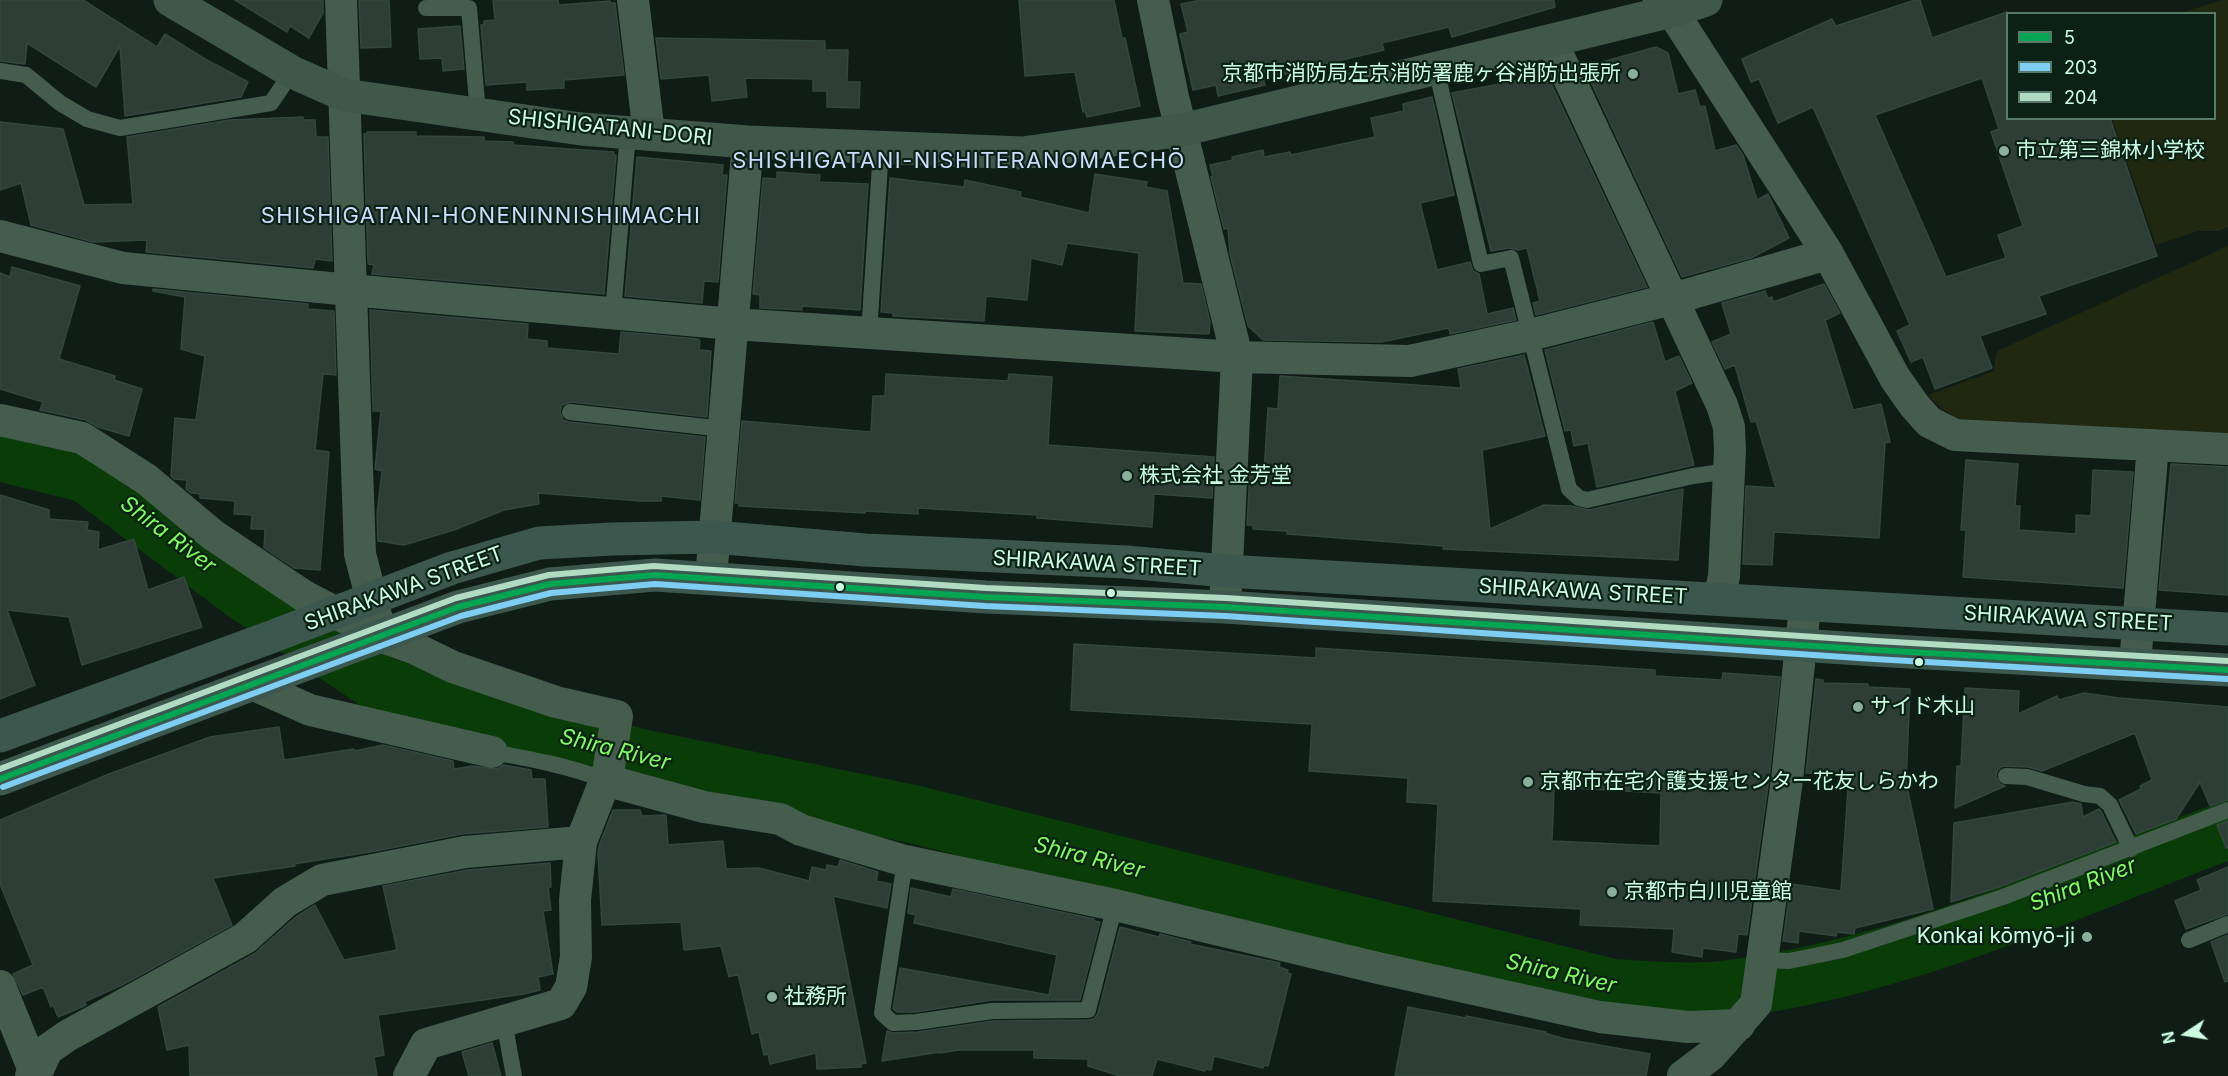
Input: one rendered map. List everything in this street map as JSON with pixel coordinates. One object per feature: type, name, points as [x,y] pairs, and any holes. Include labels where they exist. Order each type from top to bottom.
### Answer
[{"type":"main road","name":"SHIRAKAWA STREET","points":[[0,736],[452,568],[539,543],[612,539],[714,537],[865,550],[1126,562],[1226,571],[2228,629]]},
{"type":"main road","name":"SHIRAKAWA STREET","points":[[0,779],[458,608],[550,584],[655,575],[986,597],[1225,607],[1800,645],[2228,670]]},
{"type":"street","name":"SHISHIGATANI-DORI","points":[[170,0],[292,72],[344,94],[581,129],[748,142],[1023,153],[1182,130],[1551,40],[1666,6],[1706,0]]},
{"type":"street","points":[[341,0],[360,554],[371,599],[373,640]]},
{"type":"street","points":[[633,0],[639,133]]},
{"type":"street","points":[[1153,0],[1237,357],[1225,607]]},
{"type":"street","points":[[1666,6],[1828,254],[1895,378],[1929,422],[1955,435],[2228,448]]},
{"type":"street","points":[[1551,40],[1722,405],[1729,427],[1724,576],[1719,600]]},
{"type":"street","points":[[711,578],[748,142]]},
{"type":"street","points":[[0,236],[123,268],[733,324],[1237,357],[1410,361],[1530,335],[1672,299],[1828,254]]},
{"type":"street","points":[[0,420],[82,438],[146,479],[213,535],[304,596],[328,616],[373,640],[416,649],[453,667],[556,702],[617,716],[607,776],[581,842],[574,900],[576,957],[571,987],[561,1005],[426,1044],[409,1076]]},
{"type":"street","points":[[2135,664],[2153,445]]},
{"type":"street","points":[[1683,1076],[1711,1055],[1747,1015],[1761,966],[1787,780],[1805,606]]},
{"type":"street","points":[[254,685],[310,710],[492,752]]},
{"type":"street","points":[[607,776],[704,807],[780,819],[801,830],[905,861],[1115,905],[1378,968],[1600,1017],[1688,1027],[1747,1015]]},
{"type":"street","points":[[34,1075],[47,1050],[67,1036],[245,938],[285,902],[322,880],[465,852],[581,842]]},
{"type":"street","points":[[0,986],[34,1075]]},
{"type":"lane","points":[[426,8],[469,8],[478,114]]},
{"type":"lane","points":[[1436,68],[1481,264],[1511,258],[1569,489],[1579,498],[1587,500],[1693,476],[1729,471]]},
{"type":"lane","points":[[0,70],[26,75],[60,103],[87,119],[120,128],[271,103],[292,72]]},
{"type":"lane","points":[[614,313],[639,133]]},
{"type":"lane","points":[[869,333],[880,149]]},
{"type":"lane","points":[[570,412],[724,429]]},
{"type":"lane","points":[[492,752],[607,776]]},
{"type":"lane","points":[[2006,776],[2027,777],[2084,794],[2100,796],[2110,804],[2131,849]]},
{"type":"lane","points":[[1761,966],[1843,950],[2003,897],[2228,810]]},
{"type":"lane","points":[[905,861],[882,1013],[893,1023],[917,1023],[992,1011],[1088,1010],[1115,905]]},
{"type":"lane","points":[[2189,940],[2228,924]]},
{"type":"lane","points":[[504,1021],[514,1076]]},
{"type":"green space","points":[[2228,0],[2228,227],[2219,231],[2198,231],[2156,245],[2112,120],[2216,120],[2216,12],[2184,12]]},
{"type":"green space","points":[[2228,246],[2228,433],[1959,419],[1942,409],[1928,395],[1994,371],[1996,354],[1999,350]]},
{"type":"building","points":[[0,0],[83,0],[157,47],[165,34],[248,82],[241,97],[125,116],[120,46],[96,87],[27,43],[25,64],[0,61]]},
{"type":"building","points":[[235,0],[323,0],[323,13],[309,38],[290,26],[287,32]]},
{"type":"building","points":[[359,0],[389,0],[391,47],[361,48]]},
{"type":"building","points":[[493,0],[558,0],[559,5],[610,1],[610,3],[615,3],[624,75],[564,80],[564,88],[527,90],[527,82],[486,85],[481,25],[484,25],[484,21],[495,20]]},
{"type":"building","points":[[1019,0],[1114,0],[1140,106],[1087,117],[1085,111],[1083,112],[1075,72],[1025,76]]},
{"type":"building","points":[[1201,0],[1554,0],[1555,7],[1452,37],[1449,27],[1382,43],[1384,50],[1263,79],[1265,85],[1218,96],[1216,85],[1193,90],[1180,34],[1188,32],[1181,4]]},
{"type":"building","points":[[1920,0],[1932,38],[2006,12],[2006,120],[2111,120],[2157,256],[2039,296],[2046,314],[1980,336],[1992,368],[1935,389],[1923,357],[1911,362],[1897,331],[1910,325],[1813,107],[1778,123],[1759,79],[1751,82],[1742,59],[1832,19],[1836,26]],"holes":[[[1982,78],[1999,129],[1991,132],[2023,226],[1998,235],[2006,258],[1946,277],[1875,115]]]},
{"type":"building","points":[[460,26],[464,69],[443,71],[442,58],[420,59],[418,29]]},
{"type":"building","points":[[656,38],[825,41],[825,50],[848,50],[847,82],[860,82],[859,108],[827,107],[827,91],[813,91],[813,79],[745,78],[747,97],[712,101],[709,75],[661,79]]},
{"type":"building","points":[[1656,47],[1668,53],[1678,94],[1695,90],[1700,107],[1705,106],[1715,151],[1736,145],[1743,155],[1757,200],[1768,194],[1789,238],[1751,258],[1682,277],[1584,67]]},
{"type":"building","points":[[1547,75],[1647,287],[1536,315],[1533,303],[1540,301],[1527,248],[1491,251],[1452,93]]},
{"type":"building","points":[[1432,97],[1454,195],[1420,203],[1437,270],[1470,262],[1473,271],[1479,274],[1487,314],[1513,308],[1516,320],[1450,334],[1449,328],[1381,342],[1263,340],[1248,326],[1230,254],[1228,228],[1224,229],[1210,165],[1263,150],[1264,157],[1290,152],[1291,155],[1375,137],[1371,118],[1404,111],[1403,104]]},
{"type":"building","points":[[303,117],[303,120],[315,120],[316,137],[328,137],[332,261],[315,259],[313,268],[146,252],[147,240],[93,242],[31,225],[21,183],[0,190],[0,122],[63,129],[84,205],[133,204],[127,137],[230,120]]},
{"type":"building","points":[[367,132],[416,132],[416,136],[484,137],[484,141],[513,142],[513,145],[614,152],[613,155],[616,155],[604,294],[372,274],[374,265],[368,264],[364,134]]},
{"type":"building","points":[[637,157],[723,165],[722,175],[727,175],[718,282],[704,281],[702,303],[625,296]]},
{"type":"building","points":[[777,172],[820,175],[819,182],[868,184],[860,310],[802,306],[802,310],[760,308],[760,295],[753,294],[763,178],[777,179]]},
{"type":"building","points":[[1095,174],[1147,182],[1146,187],[1167,191],[1183,283],[1201,284],[1210,322],[1209,334],[1135,331],[1139,253],[1067,243],[1062,265],[1031,258],[1027,300],[986,296],[984,321],[893,316],[893,313],[881,312],[890,178],[964,187],[965,180],[1021,192],[1020,197],[1089,213]]},
{"type":"building","points":[[12,267],[80,286],[59,359],[115,376],[114,380],[142,389],[129,436],[98,427],[86,420],[40,410],[43,402],[0,389],[0,273],[10,277]]},
{"type":"building","points":[[1824,284],[1840,313],[1825,320],[1853,410],[1881,404],[1890,442],[1885,443],[1879,538],[1774,532],[1772,565],[1743,564],[1746,486],[1776,488],[1756,421],[1751,422],[1735,365],[1725,369],[1712,342],[1731,334],[1722,303],[1765,291],[1768,298],[1772,297],[1773,302]]},
{"type":"building","points":[[153,289],[308,304],[308,309],[334,311],[336,375],[323,374],[315,450],[329,452],[320,570],[294,568],[264,548],[265,529],[251,529],[252,515],[234,514],[235,501],[200,498],[200,494],[191,493],[186,489],[187,480],[174,479],[171,476],[175,418],[196,420],[205,356],[181,349],[185,297],[153,291]]},
{"type":"building","points":[[370,310],[528,324],[527,339],[547,341],[547,348],[619,354],[621,332],[698,339],[700,341],[699,350],[711,351],[707,417],[571,402],[562,405],[560,411],[563,420],[569,422],[705,437],[700,500],[661,496],[661,501],[640,501],[538,493],[539,504],[504,510],[454,530],[404,545],[378,541],[377,514],[382,471],[375,469],[381,411],[373,411]]},
{"type":"building","points":[[1653,322],[1665,362],[1679,356],[1692,383],[1675,391],[1694,465],[1597,487],[1588,443],[1574,446],[1571,430],[1565,431],[1545,350]]},
{"type":"building","points":[[1524,355],[1545,436],[1482,450],[1490,529],[1544,505],[1572,506],[1589,510],[1683,489],[1678,560],[1443,549],[1444,546],[1287,534],[1287,531],[1253,529],[1253,525],[1247,525],[1250,472],[1264,473],[1268,408],[1278,409],[1280,376],[1461,388],[1458,369]]},
{"type":"building","points":[[886,374],[1008,381],[1009,374],[1052,377],[1048,445],[1214,457],[1212,498],[1154,494],[1152,527],[1037,518],[1037,515],[918,508],[918,514],[865,511],[865,513],[739,506],[739,503],[735,503],[742,421],[871,432],[873,396],[885,396]]},
{"type":"building","points":[[1966,460],[2018,464],[2015,506],[2020,506],[2019,530],[2076,534],[2076,515],[2091,516],[2093,470],[2133,472],[2123,588],[1963,577],[1966,530],[1961,530]]},
{"type":"building","points":[[2171,464],[2228,467],[2228,595],[2159,590]]},
{"type":"building","points":[[0,495],[49,510],[49,519],[88,522],[87,530],[99,532],[98,550],[134,539],[148,590],[184,577],[202,627],[82,665],[69,617],[7,610],[35,685],[0,699]]},
{"type":"building","points":[[1074,644],[1316,658],[1316,648],[1655,670],[1655,676],[1722,680],[1723,673],[1780,677],[1769,778],[1747,935],[1738,934],[1736,952],[1703,948],[1702,957],[1672,952],[1674,929],[1580,925],[1581,909],[1433,901],[1438,804],[1407,802],[1408,778],[1309,771],[1312,724],[1071,710]],"holes":[[[1554,787],[1661,793],[1660,846],[1552,841]]]},
{"type":"building","points":[[1816,679],[1823,680],[1823,683],[1868,684],[1868,687],[1910,689],[1906,782],[1933,909],[1855,928],[1854,934],[1837,932],[1836,936],[1799,931],[1798,943],[1783,941],[1791,884],[1841,891],[1849,774],[1806,773]]},
{"type":"building","points":[[1965,688],[2019,691],[2018,714],[2057,696],[2059,700],[2084,693],[2228,707],[2228,800],[2210,806],[2200,782],[2176,819],[2136,834],[2119,800],[2141,789],[2140,786],[2152,780],[2135,733],[2042,771],[2028,767],[2002,766],[1996,776],[2000,784],[2005,786],[1955,808],[1957,766],[1961,766]]},
{"type":"building","points":[[279,727],[284,760],[383,745],[453,761],[454,769],[472,766],[497,769],[504,765],[531,770],[532,779],[545,779],[548,827],[462,834],[294,864],[295,866],[213,878],[232,925],[122,985],[84,1002],[86,1005],[58,1017],[43,987],[23,995],[13,974],[33,965],[0,884],[0,820],[109,774],[210,737]]},
{"type":"building","points":[[2073,802],[2081,804],[2083,817],[2099,809],[2116,842],[1999,887],[1951,902],[1954,823]]},
{"type":"building","points":[[613,810],[640,810],[642,816],[666,815],[668,845],[723,841],[726,869],[759,868],[809,881],[812,867],[826,870],[827,865],[838,867],[840,860],[878,872],[876,881],[891,884],[887,908],[833,896],[866,1063],[861,1064],[861,1067],[817,1069],[816,1053],[770,1064],[768,1054],[764,1055],[759,1032],[752,1034],[738,974],[729,977],[721,946],[684,950],[681,922],[602,925],[598,854]]},
{"type":"building","points":[[2228,821],[2228,848],[2226,848],[2217,825]]},
{"type":"building","points":[[550,863],[551,887],[548,887],[551,910],[543,911],[553,974],[538,977],[540,990],[524,994],[378,1015],[384,1055],[374,1057],[377,1076],[190,1076],[189,1045],[167,1050],[158,1007],[254,954],[296,917],[315,905],[344,960],[397,950],[383,886],[468,870]]},
{"type":"building","points":[[2228,867],[2228,914],[2186,929],[2175,901],[2201,890],[2197,880]]},
{"type":"building","points":[[911,888],[951,897],[953,889],[1100,922],[1080,1000],[992,1000],[916,1012],[897,1012],[893,1009],[900,968],[1049,995],[1057,955],[914,923],[916,915],[908,913]]},
{"type":"building","points":[[1120,927],[1159,937],[1160,934],[1191,942],[1190,944],[1280,963],[1279,967],[1288,970],[1287,973],[1291,974],[1268,1066],[1264,1065],[1263,1068],[1214,1056],[1211,1070],[1206,1069],[1205,1071],[1157,1059],[1152,1076],[1120,1076],[1088,1066],[1088,1059],[1034,1058],[1034,1050],[959,1050],[882,1061],[887,1031],[893,1033],[918,1032],[993,1021],[1094,1019],[1098,1013]]},
{"type":"building","points":[[2228,935],[2228,981],[2225,982],[2211,942]]},
{"type":"building","points":[[1408,1007],[1466,1018],[1466,1016],[1546,1032],[1565,1039],[1650,1054],[1646,1076],[1395,1076]]},
{"type":"building","points":[[492,1043],[501,1076],[469,1076],[462,1052]]},
{"type":"waterway","name":"Shira River","points":[[0,452],[87,474],[243,591],[383,686],[636,757],[913,814],[1612,988],[1671,991],[1730,989],[1795,978],[1858,963],[1983,924],[2228,830]]},
{"type":"transit line","name":"204","points":[[0,769],[456,598],[549,575],[654,566],[986,588],[1226,598],[1876,641],[2228,661]]},
{"type":"transit line","name":"5","points":[[0,779],[458,607],[550,584],[655,575],[986,597],[1225,607],[1875,650],[2228,670]]},
{"type":"transit line","name":"203","points":[[3,787],[461,616],[551,593],[655,584],[985,606],[1225,616],[1874,659],[2227,679]]},
{"type":"place","name":"京都市消防局左京消防署鹿ヶ谷消防出張所","points":[[1633,74]]},
{"type":"place","name":"市立第三錦林小学校","points":[[2004,151]]},
{"type":"place","name":"株式会社 金芳堂","points":[[1127,476]]},
{"type":"place","name":"サイド木山","points":[[1858,707]]},
{"type":"place","name":"京都市在宅介護支援センター花友しらかわ","points":[[1528,782]]},
{"type":"place","name":"京都市白川児童館","points":[[1612,892]]},
{"type":"place","name":"Konkai kōmyō-ji","points":[[2087,937]]},
{"type":"place","name":"社務所","points":[[772,997]]},
{"type":"district","name":"SHISHIGATANI-NISHITERANOMAECHŌ","points":[[959,161]]},
{"type":"district","name":"SHISHIGATANI-HONENINNISHIMACHI","points":[[481,216]]}]
